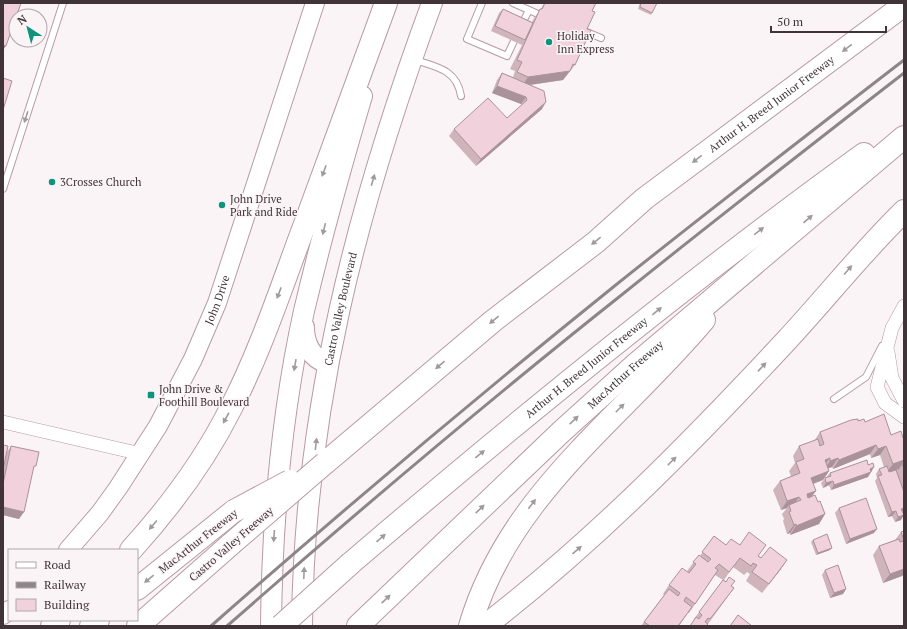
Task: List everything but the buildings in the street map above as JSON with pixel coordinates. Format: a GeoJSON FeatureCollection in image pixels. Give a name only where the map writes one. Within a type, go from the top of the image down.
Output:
{"type":"FeatureCollection","features":[{"type":"Feature","properties":{"kind":"highway"},"geometry":{"type":"LineString","coordinates":[[132,549],[169,506],[188,480],[215,438],[243,384],[293,257],[387,3]]}},
{"type":"Feature","properties":{"kind":"highway","name":"Arthur H. Breed Junior Freeway"},"geometry":{"type":"LineString","coordinates":[[325,463],[493,321],[596,242],[644,199],[902,6]]}},
{"type":"Feature","properties":{"kind":"highway","name":"Arthur H. Breed Junior Freeway"},"geometry":{"type":"LineString","coordinates":[[281,626],[351,564],[510,429],[726,256],[904,125]]}},
{"type":"Feature","properties":{"kind":"highway","name":"MacArthur Freeway"},"geometry":{"type":"LineString","coordinates":[[358,626],[586,409],[645,356],[738,279],[904,137]]}},
{"type":"Feature","properties":{"kind":"highway"},"geometry":{"type":"LineString","coordinates":[[485,626],[548,575],[618,514],[706,427],[797,330],[862,254],[904,211]]}},
{"type":"Feature","properties":{"kind":"highway"},"geometry":{"type":"LineString","coordinates":[[470,626],[483,588],[495,563],[515,528],[536,500],[590,438],[684,344],[738,279]]}},
{"type":"Feature","properties":{"kind":"highway","name":"MacArthur Freeway"},"geometry":{"type":"LineString","coordinates":[[138,588],[234,511],[325,463]]}},
{"type":"Feature","properties":{"kind":"highway","name":"Castro Valley Freeway"},"geometry":{"type":"LineString","coordinates":[[138,626],[325,463]]}},
{"type":"Feature","properties":{"kind":"main road","name":"John Drive"},"geometry":{"type":"LineString","coordinates":[[69,549],[100,513],[141,454],[181,383],[217,303],[315,3]]}},
{"type":"Feature","properties":{"kind":"main road"},"geometry":{"type":"LineString","coordinates":[[271,626],[273,549],[279,480],[292,383],[304,313],[331,204],[387,3]]}},
{"type":"Feature","properties":{"kind":"main road","name":"Castro Valley Boulevard"},"geometry":{"type":"LineString","coordinates":[[302,626],[308,511],[328,363],[341,299],[360,223],[412,59],[432,3]]}},
{"type":"Feature","properties":{"kind":"main road"},"geometry":{"type":"LineString","coordinates":[[304,313],[304,337],[309,351],[318,359],[328,363]]}},
{"type":"Feature","properties":{"kind":"street"},"geometry":{"type":"LineString","coordinates":[[904,306],[892,328],[877,387],[885,403],[904,417]]}},
{"type":"Feature","properties":{"kind":"street"},"geometry":{"type":"LineString","coordinates":[[887,347],[892,378],[904,401]]}},
{"type":"Feature","properties":{"kind":"street"},"geometry":{"type":"LineString","coordinates":[[3,422],[141,454]]}},
{"type":"Feature","properties":{"kind":"lane"},"geometry":{"type":"LineString","coordinates":[[3,189],[63,3]]}},
{"type":"Feature","properties":{"kind":"lane"},"geometry":{"type":"LineString","coordinates":[[482,3],[467,39],[507,56],[514,41]]}},
{"type":"Feature","properties":{"kind":"lane"},"geometry":{"type":"LineString","coordinates":[[513,3],[538,14]]}},
{"type":"Feature","properties":{"kind":"lane"},"geometry":{"type":"LineString","coordinates":[[522,24],[529,10]]}},
{"type":"Feature","properties":{"kind":"lane"},"geometry":{"type":"LineString","coordinates":[[584,31],[601,38]]}},
{"type":"Feature","properties":{"kind":"lane"},"geometry":{"type":"LineString","coordinates":[[412,59],[445,70],[454,77],[460,86],[461,96]]}},
{"type":"Feature","properties":{"kind":"lane"},"geometry":{"type":"LineString","coordinates":[[834,399],[866,378],[892,328]]}},
{"type":"Feature","properties":{"kind":"railway"},"geometry":{"type":"LineString","coordinates":[[211,626],[412,453],[565,326],[688,227],[904,60]]}},
{"type":"Feature","properties":{"kind":"railway"},"geometry":{"type":"LineString","coordinates":[[227,626],[374,499],[523,374],[798,155],[904,73]]}},
{"type":"Feature","properties":{"kind":"place","name":"Holiday Inn Express"},"geometry":{"type":"Point","coordinates":[549,42]}},
{"type":"Feature","properties":{"kind":"place","name":"3Crosses Church"},"geometry":{"type":"Point","coordinates":[52,182]}},
{"type":"Feature","properties":{"kind":"place","name":"John Drive Park and Ride"},"geometry":{"type":"Point","coordinates":[222,205]}},
{"type":"Feature","properties":{"kind":"place","name":"John Drive & Foothill Boulevard"},"geometry":{"type":"Point","coordinates":[151,395]}}]}
